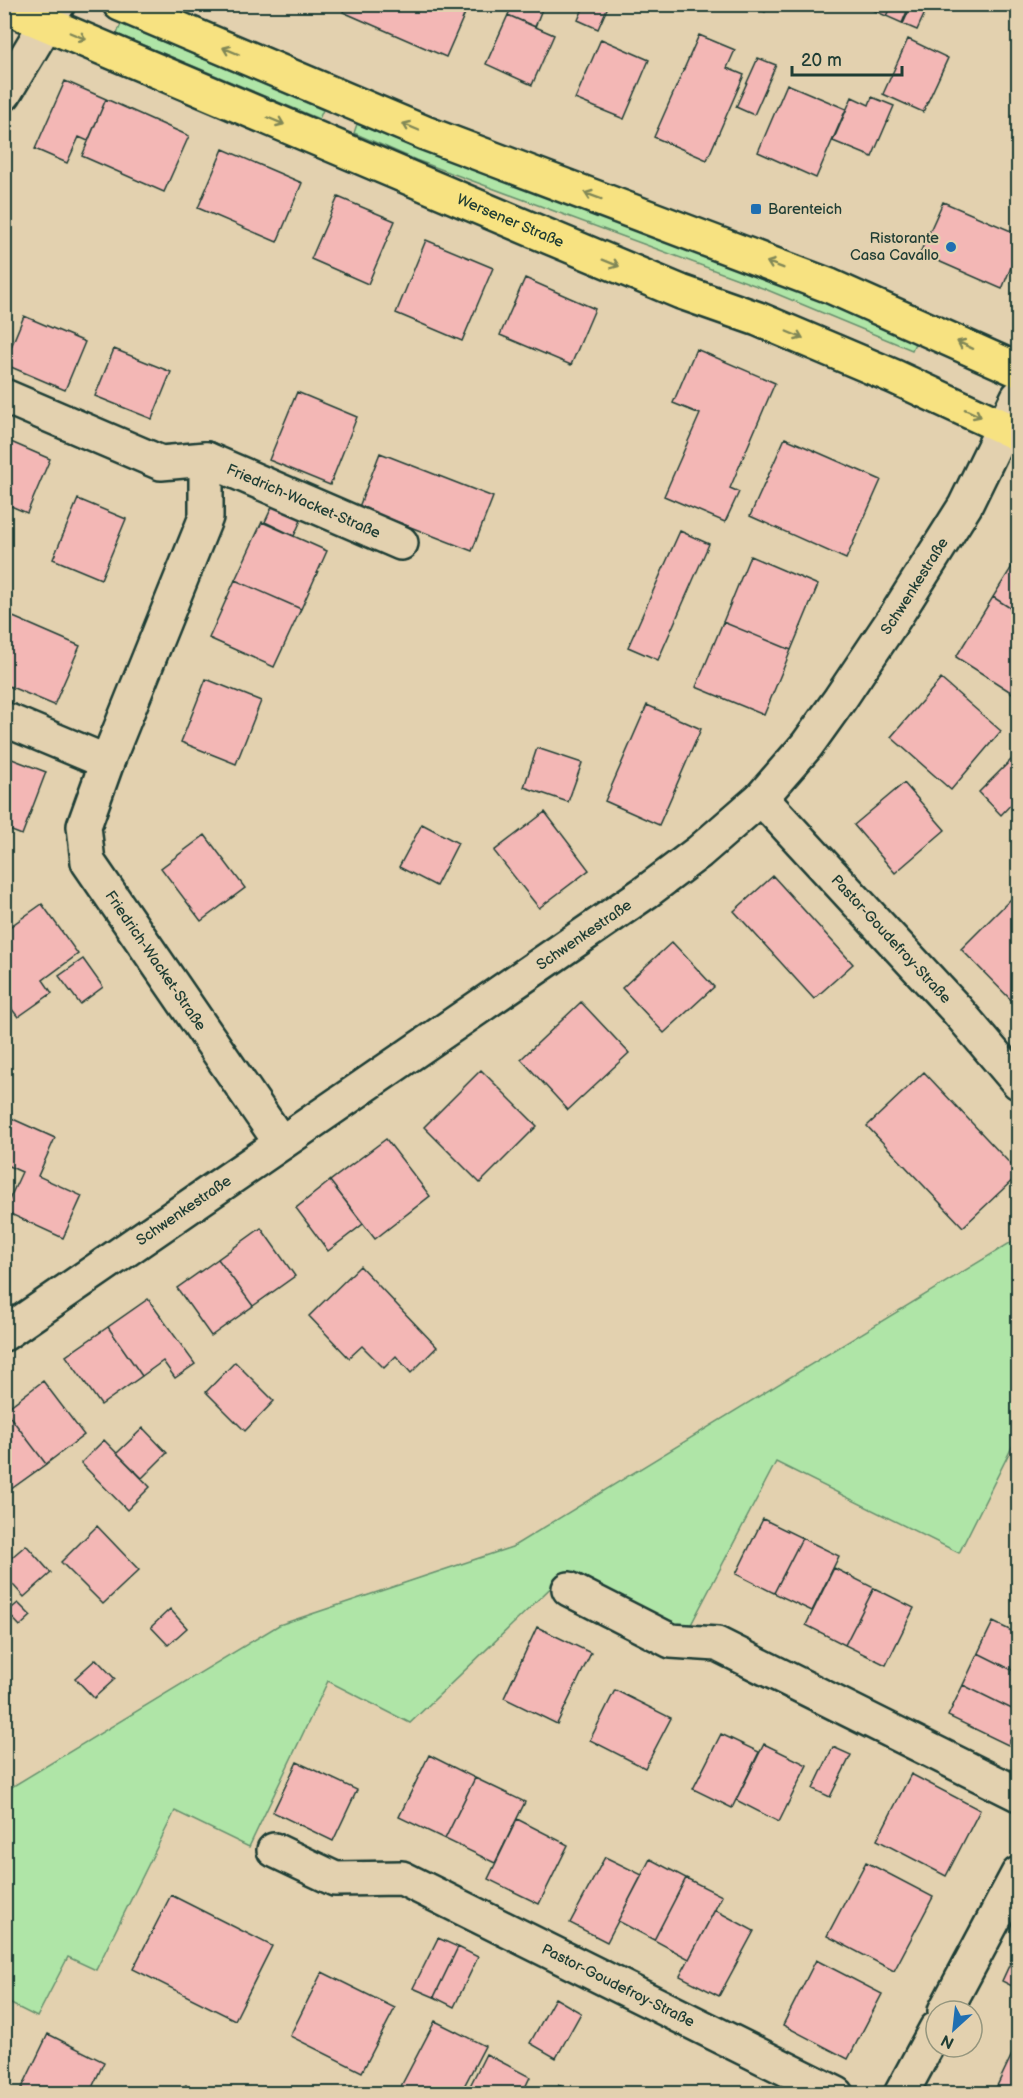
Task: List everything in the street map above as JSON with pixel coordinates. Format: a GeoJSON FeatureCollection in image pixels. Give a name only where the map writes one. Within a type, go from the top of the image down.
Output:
{"type":"FeatureCollection","features":[{"type":"Feature","properties":{"kind":"main road"},"geometry":{"type":"LineString","coordinates":[[120,4],[425,133],[830,286],[1018,370]]}},
{"type":"Feature","properties":{"kind":"main road","name":"Wersener Straße"},"geometry":{"type":"LineString","coordinates":[[4,6],[53,14],[535,231],[681,292],[758,319],[1011,430]]}},
{"type":"Feature","properties":{"kind":"street"},"geometry":{"type":"LineString","coordinates":[[4,94],[53,14]]}},
{"type":"Feature","properties":{"kind":"street","name":"Friedrich-Wacket-Straße"},"geometry":{"type":"LineString","coordinates":[[4,396],[161,464],[206,459],[400,543]]}},
{"type":"Feature","properties":{"kind":"street","name":"Schwenkestraße"},"geometry":{"type":"LineString","coordinates":[[4,1334],[646,892],[699,852],[761,798],[813,736],[897,614],[1011,430],[1018,397]]}},
{"type":"Feature","properties":{"kind":"street","name":"Friedrich-Wacket-Straße"},"geometry":{"type":"LineString","coordinates":[[206,459],[206,517],[106,762],[84,826],[88,862],[281,1143]]}},
{"type":"Feature","properties":{"kind":"street"},"geometry":{"type":"LineString","coordinates":[[4,719],[106,762]]}},
{"type":"Feature","properties":{"kind":"street","name":"Pastor-Goudefroy-Straße"},"geometry":{"type":"LineString","coordinates":[[761,798],[956,1009],[1018,1082]]}},
{"type":"Feature","properties":{"kind":"street"},"geometry":{"type":"LineString","coordinates":[[569,1589],[671,1641],[717,1644],[1018,1794]]}},
{"type":"Feature","properties":{"kind":"street","name":"Pastor-Goudefroy-Straße"},"geometry":{"type":"LineString","coordinates":[[274,1850],[335,1879],[402,1878],[837,2094]]}},
{"type":"Feature","properties":{"kind":"street"},"geometry":{"type":"LineString","coordinates":[[951,1999],[1018,1874]]}},
{"type":"Feature","properties":{"kind":"street"},"geometry":{"type":"LineString","coordinates":[[901,2094],[924,2051]]}},
{"type":"Feature","properties":{"kind":"green space"},"geometry":{"type":"Polygon","coordinates":[[[121,24],[323,110],[319,119],[117,34],[121,24]]]}},
{"type":"Feature","properties":{"kind":"green space"},"geometry":{"type":"Polygon","coordinates":[[[357,124],[418,149],[768,279],[916,341],[912,350],[765,289],[416,160],[354,133],[357,124]]]}},
{"type":"Feature","properties":{"kind":"green space"},"geometry":{"type":"Polygon","coordinates":[[[1018,1238],[1018,1435],[959,1553],[776,1462],[686,1634],[565,1574],[410,1723],[328,1681],[249,1847],[175,1811],[96,1970],[68,1957],[37,2017],[5,2001],[5,1791],[279,1625],[512,1547],[1018,1238]]]}},
{"type":"Feature","properties":{"kind":"building"},"geometry":{"type":"Polygon","coordinates":[[[346,4],[469,4],[446,57],[343,12],[346,4]]]}},
{"type":"Feature","properties":{"kind":"building"},"geometry":{"type":"Polygon","coordinates":[[[513,4],[544,4],[535,27],[508,15],[513,4]]]}},
{"type":"Feature","properties":{"kind":"building"},"geometry":{"type":"Polygon","coordinates":[[[585,4],[609,4],[598,29],[578,20],[585,4]]]}},
{"type":"Feature","properties":{"kind":"building"},"geometry":{"type":"Polygon","coordinates":[[[748,4],[769,4],[765,12],[748,4]]]}},
{"type":"Feature","properties":{"kind":"building"},"geometry":{"type":"Polygon","coordinates":[[[873,4],[892,4],[886,16],[871,9],[873,4]]]}},
{"type":"Feature","properties":{"kind":"building"},"geometry":{"type":"Polygon","coordinates":[[[892,4],[910,4],[902,23],[886,16],[892,4]]]}},
{"type":"Feature","properties":{"kind":"building"},"geometry":{"type":"Polygon","coordinates":[[[912,4],[929,4],[917,30],[903,24],[912,4]]]}},
{"type":"Feature","properties":{"kind":"building"},"geometry":{"type":"Polygon","coordinates":[[[508,15],[554,35],[532,85],[486,64],[508,15]]]}},
{"type":"Feature","properties":{"kind":"building"},"geometry":{"type":"Polygon","coordinates":[[[699,35],[735,50],[727,68],[744,75],[707,160],[654,137],[699,35]]]}},
{"type":"Feature","properties":{"kind":"building"},"geometry":{"type":"Polygon","coordinates":[[[601,39],[649,60],[624,119],[575,99],[601,39]]]}},
{"type":"Feature","properties":{"kind":"building"},"geometry":{"type":"Polygon","coordinates":[[[908,39],[948,58],[923,112],[883,94],[908,39]]]}},
{"type":"Feature","properties":{"kind":"building"},"geometry":{"type":"Polygon","coordinates":[[[758,58],[776,65],[754,115],[736,107],[758,58]]]}},
{"type":"Feature","properties":{"kind":"building"},"geometry":{"type":"Polygon","coordinates":[[[65,81],[106,99],[88,141],[79,137],[67,163],[35,149],[65,81]]]}},
{"type":"Feature","properties":{"kind":"building"},"geometry":{"type":"Polygon","coordinates":[[[787,84],[846,109],[816,178],[758,152],[787,84]]]}},
{"type":"Feature","properties":{"kind":"building"},"geometry":{"type":"Polygon","coordinates":[[[852,97],[869,105],[872,97],[894,106],[872,157],[833,141],[852,97]]]}},
{"type":"Feature","properties":{"kind":"building"},"geometry":{"type":"Polygon","coordinates":[[[106,99],[189,136],[164,192],[82,156],[106,99]]]}},
{"type":"Feature","properties":{"kind":"building"},"geometry":{"type":"Polygon","coordinates":[[[223,149],[302,183],[277,242],[198,208],[223,149]]]}},
{"type":"Feature","properties":{"kind":"building"},"geometry":{"type":"Polygon","coordinates":[[[338,197],[395,221],[368,284],[311,259],[338,197]]]}},
{"type":"Feature","properties":{"kind":"building"},"geometry":{"type":"Polygon","coordinates":[[[943,202],[1018,234],[1018,250],[1002,289],[920,253],[943,202]]]}},
{"type":"Feature","properties":{"kind":"building"},"geometry":{"type":"Polygon","coordinates":[[[426,240],[493,268],[462,341],[396,313],[426,240]]]}},
{"type":"Feature","properties":{"kind":"building"},"geometry":{"type":"Polygon","coordinates":[[[525,278],[595,309],[571,365],[500,335],[525,278]]]}},
{"type":"Feature","properties":{"kind":"building"},"geometry":{"type":"Polygon","coordinates":[[[24,316],[85,342],[65,390],[4,364],[24,316]]]}},
{"type":"Feature","properties":{"kind":"building"},"geometry":{"type":"Polygon","coordinates":[[[114,349],[171,372],[152,419],[95,396],[114,349]]]}},
{"type":"Feature","properties":{"kind":"building"},"geometry":{"type":"Polygon","coordinates":[[[696,349],[775,383],[730,488],[739,492],[725,522],[664,496],[700,414],[673,403],[696,349]]]}},
{"type":"Feature","properties":{"kind":"building"},"geometry":{"type":"Polygon","coordinates":[[[297,392],[357,417],[330,485],[269,460],[297,392]]]}},
{"type":"Feature","properties":{"kind":"building"},"geometry":{"type":"Polygon","coordinates":[[[785,438],[881,480],[846,559],[750,516],[785,438]]]}},
{"type":"Feature","properties":{"kind":"building"},"geometry":{"type":"Polygon","coordinates":[[[4,439],[50,459],[27,513],[4,503],[4,439]]]}},
{"type":"Feature","properties":{"kind":"building"},"geometry":{"type":"Polygon","coordinates":[[[380,453],[493,497],[472,551],[359,507],[380,453]]]}},
{"type":"Feature","properties":{"kind":"building"},"geometry":{"type":"Polygon","coordinates":[[[78,499],[126,519],[101,579],[53,559],[78,499]]]}},
{"type":"Feature","properties":{"kind":"building"},"geometry":{"type":"Polygon","coordinates":[[[273,505],[302,518],[294,536],[265,522],[273,505]]]}},
{"type":"Feature","properties":{"kind":"building"},"geometry":{"type":"Polygon","coordinates":[[[262,522],[327,551],[301,609],[235,580],[262,522]]]}},
{"type":"Feature","properties":{"kind":"building"},"geometry":{"type":"Polygon","coordinates":[[[680,531],[709,544],[658,660],[628,647],[680,531]]]}},
{"type":"Feature","properties":{"kind":"building"},"geometry":{"type":"Polygon","coordinates":[[[750,556],[818,585],[791,650],[723,622],[750,556]]]}},
{"type":"Feature","properties":{"kind":"building"},"geometry":{"type":"Polygon","coordinates":[[[1018,557],[1018,613],[993,597],[1018,557]]]}},
{"type":"Feature","properties":{"kind":"building"},"geometry":{"type":"Polygon","coordinates":[[[235,580],[301,609],[274,667],[209,638],[235,580]]]}},
{"type":"Feature","properties":{"kind":"building"},"geometry":{"type":"Polygon","coordinates":[[[993,597],[1018,613],[1017,696],[956,657],[993,597]]]}},
{"type":"Feature","properties":{"kind":"building"},"geometry":{"type":"Polygon","coordinates":[[[4,613],[80,646],[54,705],[4,684],[4,613]]]}},
{"type":"Feature","properties":{"kind":"building"},"geometry":{"type":"Polygon","coordinates":[[[723,622],[791,650],[764,715],[696,687],[723,622]]]}},
{"type":"Feature","properties":{"kind":"building"},"geometry":{"type":"Polygon","coordinates":[[[206,679],[261,701],[236,764],[181,742],[206,679]]]}},
{"type":"Feature","properties":{"kind":"building"},"geometry":{"type":"Polygon","coordinates":[[[941,679],[1001,731],[951,790],[891,737],[941,679]]]}},
{"type":"Feature","properties":{"kind":"building"},"geometry":{"type":"Polygon","coordinates":[[[647,705],[701,729],[659,825],[605,801],[647,705]]]}},
{"type":"Feature","properties":{"kind":"building"},"geometry":{"type":"Polygon","coordinates":[[[537,748],[582,763],[568,802],[524,787],[537,748]]]}},
{"type":"Feature","properties":{"kind":"building"},"geometry":{"type":"Polygon","coordinates":[[[1018,753],[1018,797],[1001,815],[979,792],[1018,753]]]}},
{"type":"Feature","properties":{"kind":"building"},"geometry":{"type":"Polygon","coordinates":[[[4,756],[46,772],[22,835],[4,828],[4,756]]]}},
{"type":"Feature","properties":{"kind":"building"},"geometry":{"type":"Polygon","coordinates":[[[904,783],[945,830],[895,873],[854,825],[904,783]]]}},
{"type":"Feature","properties":{"kind":"building"},"geometry":{"type":"Polygon","coordinates":[[[545,812],[589,870],[539,908],[494,851],[545,812]]]}},
{"type":"Feature","properties":{"kind":"building"},"geometry":{"type":"Polygon","coordinates":[[[422,824],[458,843],[436,886],[399,867],[422,824]]]}},
{"type":"Feature","properties":{"kind":"building"},"geometry":{"type":"Polygon","coordinates":[[[205,835],[245,888],[201,921],[161,868],[205,835]]]}},
{"type":"Feature","properties":{"kind":"building"},"geometry":{"type":"Polygon","coordinates":[[[773,876],[853,964],[814,999],[734,911],[773,876]]]}},
{"type":"Feature","properties":{"kind":"building"},"geometry":{"type":"Polygon","coordinates":[[[1016,894],[1018,896],[1018,1007],[961,949],[1016,894]]]}},
{"type":"Feature","properties":{"kind":"building"},"geometry":{"type":"Polygon","coordinates":[[[42,904],[78,954],[43,980],[52,993],[18,1017],[4,999],[4,931],[42,904]]]}},
{"type":"Feature","properties":{"kind":"building"},"geometry":{"type":"Polygon","coordinates":[[[672,942],[714,987],[664,1033],[622,988],[672,942]]]}},
{"type":"Feature","properties":{"kind":"building"},"geometry":{"type":"Polygon","coordinates":[[[83,959],[103,987],[80,1004],[59,976],[83,959]]]}},
{"type":"Feature","properties":{"kind":"building"},"geometry":{"type":"Polygon","coordinates":[[[581,1002],[629,1053],[568,1110],[521,1059],[581,1002]]]}},
{"type":"Feature","properties":{"kind":"building"},"geometry":{"type":"Polygon","coordinates":[[[481,1070],[537,1126],[480,1183],[424,1127],[481,1070]]]}},
{"type":"Feature","properties":{"kind":"building"},"geometry":{"type":"Polygon","coordinates":[[[924,1072],[1018,1172],[1018,1175],[963,1227],[867,1126],[924,1072]]]}},
{"type":"Feature","properties":{"kind":"building"},"geometry":{"type":"Polygon","coordinates":[[[4,1115],[55,1138],[38,1176],[82,1196],[63,1238],[4,1211],[22,1172],[4,1164],[4,1115]]]}},
{"type":"Feature","properties":{"kind":"building"},"geometry":{"type":"Polygon","coordinates":[[[386,1139],[430,1196],[375,1239],[330,1181],[386,1139]]]}},
{"type":"Feature","properties":{"kind":"building"},"geometry":{"type":"Polygon","coordinates":[[[330,1181],[363,1224],[328,1251],[296,1208],[330,1181]]]}},
{"type":"Feature","properties":{"kind":"building"},"geometry":{"type":"Polygon","coordinates":[[[261,1228],[295,1276],[253,1306],[218,1259],[261,1228]]]}},
{"type":"Feature","properties":{"kind":"building"},"geometry":{"type":"Polygon","coordinates":[[[218,1259],[253,1306],[211,1336],[177,1288],[218,1259]]]}},
{"type":"Feature","properties":{"kind":"building"},"geometry":{"type":"Polygon","coordinates":[[[360,1266],[437,1347],[411,1373],[396,1356],[384,1368],[362,1346],[349,1358],[309,1316],[360,1266]]]}},
{"type":"Feature","properties":{"kind":"building"},"geometry":{"type":"Polygon","coordinates":[[[148,1299],[195,1364],[175,1378],[163,1361],[142,1376],[108,1327],[148,1299]]]}},
{"type":"Feature","properties":{"kind":"building"},"geometry":{"type":"Polygon","coordinates":[[[108,1327],[142,1376],[101,1405],[66,1356],[108,1327]]]}},
{"type":"Feature","properties":{"kind":"building"},"geometry":{"type":"Polygon","coordinates":[[[235,1362],[274,1401],[245,1431],[206,1392],[235,1362]]]}},
{"type":"Feature","properties":{"kind":"building"},"geometry":{"type":"Polygon","coordinates":[[[43,1381],[84,1435],[46,1464],[5,1410],[43,1381]]]}},
{"type":"Feature","properties":{"kind":"building"},"geometry":{"type":"Polygon","coordinates":[[[5,1410],[46,1464],[7,1492],[4,1489],[5,1410]]]}},
{"type":"Feature","properties":{"kind":"building"},"geometry":{"type":"Polygon","coordinates":[[[143,1428],[167,1453],[142,1478],[117,1453],[143,1428]]]}},
{"type":"Feature","properties":{"kind":"building"},"geometry":{"type":"Polygon","coordinates":[[[104,1440],[150,1487],[127,1510],[81,1463],[104,1440]]]}},
{"type":"Feature","properties":{"kind":"building"},"geometry":{"type":"Polygon","coordinates":[[[763,1519],[802,1538],[774,1593],[736,1574],[763,1519]]]}},
{"type":"Feature","properties":{"kind":"building"},"geometry":{"type":"Polygon","coordinates":[[[97,1526],[139,1570],[103,1604],[61,1562],[97,1526]]]}},
{"type":"Feature","properties":{"kind":"building"},"geometry":{"type":"Polygon","coordinates":[[[802,1538],[839,1556],[812,1611],[774,1593],[802,1538]]]}},
{"type":"Feature","properties":{"kind":"building"},"geometry":{"type":"Polygon","coordinates":[[[26,1545],[51,1573],[24,1597],[4,1575],[4,1564],[26,1545]]]}},
{"type":"Feature","properties":{"kind":"building"},"geometry":{"type":"Polygon","coordinates":[[[834,1568],[874,1588],[845,1645],[806,1625],[834,1568]]]}},
{"type":"Feature","properties":{"kind":"building"},"geometry":{"type":"Polygon","coordinates":[[[874,1588],[914,1608],[886,1665],[845,1645],[874,1588]]]}},
{"type":"Feature","properties":{"kind":"building"},"geometry":{"type":"Polygon","coordinates":[[[18,1603],[31,1616],[20,1626],[7,1612],[18,1603]]]}},
{"type":"Feature","properties":{"kind":"building"},"geometry":{"type":"Polygon","coordinates":[[[170,1609],[187,1628],[168,1645],[151,1627],[170,1609]]]}},
{"type":"Feature","properties":{"kind":"building"},"geometry":{"type":"Polygon","coordinates":[[[993,1622],[1018,1634],[1018,1673],[978,1653],[993,1622]]]}},
{"type":"Feature","properties":{"kind":"building"},"geometry":{"type":"Polygon","coordinates":[[[537,1627],[591,1653],[557,1724],[504,1698],[537,1627]]]}},
{"type":"Feature","properties":{"kind":"building"},"geometry":{"type":"Polygon","coordinates":[[[978,1653],[1018,1673],[1018,1712],[963,1685],[978,1653]]]}},
{"type":"Feature","properties":{"kind":"building"},"geometry":{"type":"Polygon","coordinates":[[[96,1659],[115,1679],[94,1698],[75,1678],[96,1659]]]}},
{"type":"Feature","properties":{"kind":"building"},"geometry":{"type":"Polygon","coordinates":[[[963,1685],[1018,1712],[1018,1722],[1008,1745],[948,1716],[963,1685]]]}},
{"type":"Feature","properties":{"kind":"building"},"geometry":{"type":"Polygon","coordinates":[[[615,1690],[671,1718],[645,1768],[590,1740],[615,1690]]]}},
{"type":"Feature","properties":{"kind":"building"},"geometry":{"type":"Polygon","coordinates":[[[721,1734],[759,1752],[732,1808],[693,1789],[721,1734]]]}},
{"type":"Feature","properties":{"kind":"building"},"geometry":{"type":"Polygon","coordinates":[[[764,1744],[807,1765],[779,1822],[736,1800],[764,1744]]]}},
{"type":"Feature","properties":{"kind":"building"},"geometry":{"type":"Polygon","coordinates":[[[833,1747],[851,1755],[830,1797],[813,1789],[833,1747]]]}},
{"type":"Feature","properties":{"kind":"building"},"geometry":{"type":"Polygon","coordinates":[[[429,1755],[475,1778],[445,1839],[399,1817],[429,1755]]]}},
{"type":"Feature","properties":{"kind":"building"},"geometry":{"type":"Polygon","coordinates":[[[297,1762],[357,1790],[333,1841],[273,1812],[297,1762]]]}},
{"type":"Feature","properties":{"kind":"building"},"geometry":{"type":"Polygon","coordinates":[[[911,1774],[980,1810],[946,1876],[877,1840],[911,1774]]]}},
{"type":"Feature","properties":{"kind":"building"},"geometry":{"type":"Polygon","coordinates":[[[475,1778],[525,1802],[495,1863],[445,1839],[475,1778]]]}},
{"type":"Feature","properties":{"kind":"building"},"geometry":{"type":"Polygon","coordinates":[[[517,1819],[568,1845],[539,1904],[488,1879],[517,1819]]]}},
{"type":"Feature","properties":{"kind":"building"},"geometry":{"type":"Polygon","coordinates":[[[605,1857],[642,1875],[607,1942],[570,1923],[605,1857]]]}},
{"type":"Feature","properties":{"kind":"building"},"geometry":{"type":"Polygon","coordinates":[[[650,1859],[686,1878],[654,1940],[618,1921],[650,1859]]]}},
{"type":"Feature","properties":{"kind":"building"},"geometry":{"type":"Polygon","coordinates":[[[866,1862],[933,1897],[894,1971],[827,1936],[866,1862]]]}},
{"type":"Feature","properties":{"kind":"building"},"geometry":{"type":"Polygon","coordinates":[[[686,1878],[722,1896],[689,1959],[654,1940],[686,1878]]]}},
{"type":"Feature","properties":{"kind":"building"},"geometry":{"type":"Polygon","coordinates":[[[171,1895],[272,1946],[235,2020],[133,1969],[171,1895]]]}},
{"type":"Feature","properties":{"kind":"building"},"geometry":{"type":"Polygon","coordinates":[[[715,1910],[754,1931],[719,1996],[680,1976],[715,1910]]]}},
{"type":"Feature","properties":{"kind":"building"},"geometry":{"type":"Polygon","coordinates":[[[438,1938],[458,1947],[434,1997],[413,1988],[438,1938]]]}},
{"type":"Feature","properties":{"kind":"building"},"geometry":{"type":"Polygon","coordinates":[[[1018,1946],[1018,1989],[1002,1981],[1018,1946]]]}},
{"type":"Feature","properties":{"kind":"building"},"geometry":{"type":"Polygon","coordinates":[[[458,1947],[478,1957],[454,2007],[434,1997],[458,1947]]]}},
{"type":"Feature","properties":{"kind":"building"},"geometry":{"type":"Polygon","coordinates":[[[816,1960],[882,1994],[848,2059],[783,2025],[816,1960]]]}},
{"type":"Feature","properties":{"kind":"building"},"geometry":{"type":"Polygon","coordinates":[[[322,1972],[395,2008],[362,2072],[290,2036],[322,1972]]]}},
{"type":"Feature","properties":{"kind":"building"},"geometry":{"type":"Polygon","coordinates":[[[555,1998],[581,2013],[556,2058],[530,2043],[555,1998]]]}},
{"type":"Feature","properties":{"kind":"building"},"geometry":{"type":"Polygon","coordinates":[[[435,2021],[485,2046],[460,2094],[405,2094],[399,2090],[435,2021]]]}},
{"type":"Feature","properties":{"kind":"building"},"geometry":{"type":"Polygon","coordinates":[[[48,2034],[104,2062],[89,2094],[19,2094],[48,2034]]]}},
{"type":"Feature","properties":{"kind":"building"},"geometry":{"type":"Polygon","coordinates":[[[1015,2048],[1018,2050],[1018,2094],[1012,2094],[997,2086],[1015,2048]]]}},
{"type":"Feature","properties":{"kind":"building"},"geometry":{"type":"Polygon","coordinates":[[[486,2054],[530,2077],[522,2094],[466,2094],[486,2054]]]}},
{"type":"Feature","properties":{"kind":"building"},"geometry":{"type":"Polygon","coordinates":[[[186,2085],[192,2094],[172,2094],[186,2085]]]}},
{"type":"Feature","properties":{"kind":"building"},"geometry":{"type":"Polygon","coordinates":[[[559,2085],[575,2094],[555,2094],[559,2085]]]}},
{"type":"Feature","properties":{"kind":"building"},"geometry":{"type":"Polygon","coordinates":[[[997,2086],[1012,2094],[993,2094],[997,2086]]]}},
{"type":"Feature","properties":{"kind":"place","name":"Barenteich"},"geometry":{"type":"Point","coordinates":[756,209]}},
{"type":"Feature","properties":{"kind":"place","name":"Ristorante Casa Cavallo"},"geometry":{"type":"Point","coordinates":[951,247]}}]}
